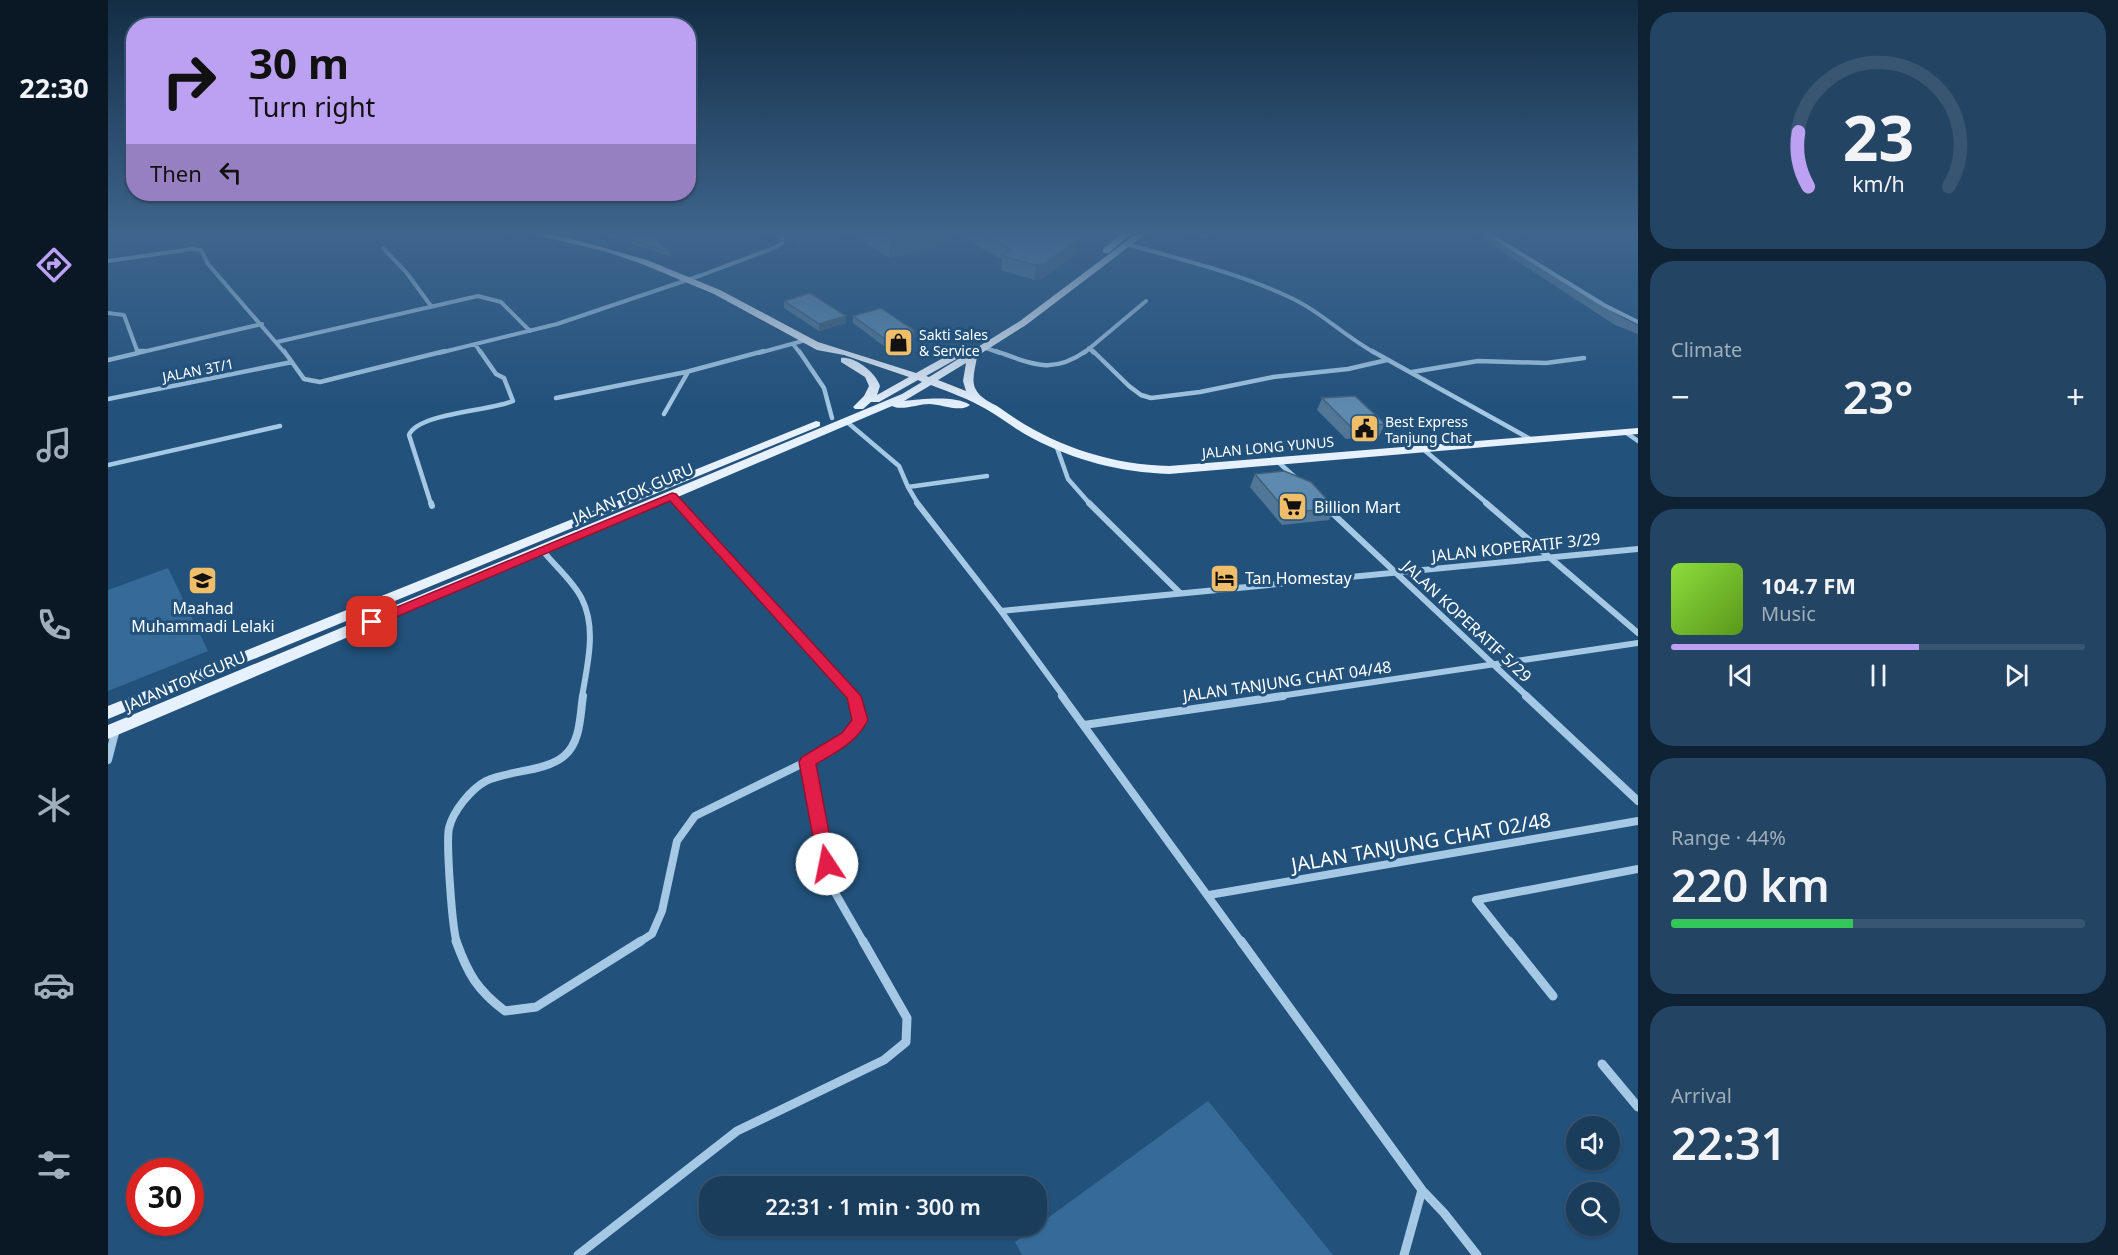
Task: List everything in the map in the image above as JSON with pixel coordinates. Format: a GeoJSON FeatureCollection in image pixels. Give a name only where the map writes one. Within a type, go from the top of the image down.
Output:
{"type":"FeatureCollection","features":[{"type":"Feature","properties":{"kind":"main road","name":"JALAN LONG YUNUS"},"geometry":{"type":"LineString","coordinates":[[714,292],[845,360],[983,404],[1016,425]]}},
{"type":"Feature","properties":{"kind":"main road","name":"JALAN TOK GURU"},"geometry":{"type":"LineString","coordinates":[[919,382],[1050,292]]}},
{"type":"Feature","properties":{"kind":"main road","name":"JALAN TOK GURU"},"geometry":{"type":"LineString","coordinates":[[112,730],[847,422],[865,409],[972,357],[1065,292]]}},
{"type":"Feature","properties":{"kind":"main road","name":"JALAN LONG YUNUS"},"geometry":{"type":"LineString","coordinates":[[810,342],[862,358],[1098,462],[1145,470],[1638,431]]}},
{"type":"Feature","properties":{"kind":"main road"},"geometry":{"type":"LineString","coordinates":[[862,358],[890,364],[915,365],[943,360],[959,353]]}},
{"type":"Feature","properties":{"kind":"main road"},"geometry":{"type":"LineString","coordinates":[[972,357],[966,375],[975,397],[983,404]]}},
{"type":"Feature","properties":{"kind":"main road"},"geometry":{"type":"LineString","coordinates":[[845,360],[864,371],[875,382],[876,389],[865,409]]}},
{"type":"Feature","properties":{"kind":"main road"},"geometry":{"type":"LineString","coordinates":[[865,409],[920,402],[966,405]]}},
{"type":"Feature","properties":{"kind":"main road","name":"JALAN TOK GURU"},"geometry":{"type":"LineString","coordinates":[[108,713],[832,418],[865,409]]}},
{"type":"Feature","properties":{"kind":"street"},"geometry":{"type":"LineString","coordinates":[[233,292],[277,342],[304,379],[320,382],[530,331],[653,292]]}},
{"type":"Feature","properties":{"kind":"street"},"geometry":{"type":"LineString","coordinates":[[420,292],[431,306]]}},
{"type":"Feature","properties":{"kind":"street"},"geometry":{"type":"LineString","coordinates":[[1276,292],[1323,316],[1355,342],[1532,440]]}},
{"type":"Feature","properties":{"kind":"street"},"geometry":{"type":"LineString","coordinates":[[1582,292],[1638,322]]}},
{"type":"Feature","properties":{"kind":"street"},"geometry":{"type":"LineString","coordinates":[[277,342],[478,296],[495,296],[530,331]]}},
{"type":"Feature","properties":{"kind":"street"},"geometry":{"type":"LineString","coordinates":[[986,348],[1042,365],[1059,366],[1069,363],[1146,301]]}},
{"type":"Feature","properties":{"kind":"street"},"geometry":{"type":"LineString","coordinates":[[108,313],[124,315],[138,353]]}},
{"type":"Feature","properties":{"kind":"street"},"geometry":{"type":"LineString","coordinates":[[108,360],[262,324]]}},
{"type":"Feature","properties":{"kind":"street"},"geometry":{"type":"LineString","coordinates":[[556,398],[597,387],[622,386],[688,372],[793,344],[810,342]]}},
{"type":"Feature","properties":{"kind":"street"},"geometry":{"type":"LineString","coordinates":[[432,506],[410,435],[411,430],[424,421],[513,401],[504,378],[496,375],[475,344]]}},
{"type":"Feature","properties":{"kind":"street"},"geometry":{"type":"LineString","coordinates":[[793,344],[807,360],[827,394],[832,418]]}},
{"type":"Feature","properties":{"kind":"street"},"geometry":{"type":"LineString","coordinates":[[1089,348],[1128,386],[1141,395],[1151,398],[1200,392],[1273,377],[1348,369],[1388,360]]}},
{"type":"Feature","properties":{"kind":"street"},"geometry":{"type":"LineString","coordinates":[[1411,372],[1479,362],[1546,363],[1584,358]]}},
{"type":"Feature","properties":{"kind":"street","name":"JALAN 3T/1"},"geometry":{"type":"LineString","coordinates":[[108,399],[292,362]]}},
{"type":"Feature","properties":{"kind":"street"},"geometry":{"type":"LineString","coordinates":[[664,414],[688,372]]}},
{"type":"Feature","properties":{"kind":"street"},"geometry":{"type":"LineString","coordinates":[[847,422],[899,466],[914,498],[1001,611],[1422,1190],[1478,1255]]}},
{"type":"Feature","properties":{"kind":"street"},"geometry":{"type":"LineString","coordinates":[[108,465],[280,426]]}},
{"type":"Feature","properties":{"kind":"street"},"geometry":{"type":"LineString","coordinates":[[1625,432],[1638,441]]}},
{"type":"Feature","properties":{"kind":"street"},"geometry":{"type":"LineString","coordinates":[[1056,445],[1068,479],[1081,495],[1180,593]]}},
{"type":"Feature","properties":{"kind":"street"},"geometry":{"type":"LineString","coordinates":[[1423,449],[1638,633]]}},
{"type":"Feature","properties":{"kind":"street"},"geometry":{"type":"LineString","coordinates":[[1277,461],[1299,481]]}},
{"type":"Feature","properties":{"kind":"street"},"geometry":{"type":"LineString","coordinates":[[908,487],[987,476]]}},
{"type":"Feature","properties":{"kind":"street"},"geometry":{"type":"LineString","coordinates":[[543,551],[582,598],[590,623],[589,653],[576,741],[564,756],[543,766],[519,770],[484,782],[461,804],[449,828],[449,862],[455,938],[464,964],[483,995],[505,1011],[536,1007],[652,934],[662,911],[677,841],[695,816],[807,762],[848,737],[860,720],[854,696],[672,496]]}},
{"type":"Feature","properties":{"kind":"street","name":"JALAN KOPERATIF 5/29"},"geometry":{"type":"LineString","coordinates":[[1321,502],[1638,801]]}},
{"type":"Feature","properties":{"kind":"street","name":"JALAN KOPERATIF 3/29"},"geometry":{"type":"LineString","coordinates":[[1001,611],[1638,549]]}},
{"type":"Feature","properties":{"kind":"street","name":"JALAN TANJUNG CHAT 04/48"},"geometry":{"type":"LineString","coordinates":[[1084,725],[1638,643]]}},
{"type":"Feature","properties":{"kind":"street"},"geometry":{"type":"LineString","coordinates":[[108,760],[112,730]]}},
{"type":"Feature","properties":{"kind":"street"},"geometry":{"type":"LineString","coordinates":[[583,1253],[736,1131],[884,1060],[906,1042],[907,1018],[831,884],[807,762]]}},
{"type":"Feature","properties":{"kind":"street","name":"JALAN TANJUNG CHAT 02/48"},"geometry":{"type":"LineString","coordinates":[[1209,896],[1638,821]]}},
{"type":"Feature","properties":{"kind":"street"},"geometry":{"type":"LineString","coordinates":[[1553,996],[1476,900],[1638,868]]}},
{"type":"Feature","properties":{"kind":"street"},"geometry":{"type":"LineString","coordinates":[[1602,1064],[1638,1107]]}},
{"type":"Feature","properties":{"kind":"street"},"geometry":{"type":"LineString","coordinates":[[1404,1255],[1422,1190]]}},
{"type":"Feature","properties":{"kind":"shaded area"},"geometry":{"type":"Polygon","coordinates":[[[168,568],[208,651],[108,691],[108,590],[168,568]]]}},
{"type":"Feature","properties":{"kind":"shaded area"},"geometry":{"type":"Polygon","coordinates":[[[1208,1101],[1333,1255],[1022,1255],[1015,1242],[1023,1236],[1047,1236],[1047,1219],[1208,1101]]]}},
{"type":"Feature","properties":{"kind":"building"},"geometry":{"type":"Polygon","coordinates":[[[810,293],[846,316],[819,324],[784,301],[810,293]]]}},
{"type":"Feature","properties":{"kind":"building"},"geometry":{"type":"Polygon","coordinates":[[[881,308],[915,331],[885,339],[853,316],[881,308]]]}},
{"type":"Feature","properties":{"kind":"building"},"geometry":{"type":"Polygon","coordinates":[[[1355,396],[1385,424],[1351,427],[1322,398],[1355,396]]]}},
{"type":"Feature","properties":{"kind":"building"},"geometry":{"type":"Polygon","coordinates":[[[1284,471],[1311,482],[1335,508],[1288,513],[1255,474],[1284,471]]]}},
{"type":"Feature","properties":{"kind":"waterway"},"geometry":{"type":"LineString","coordinates":[[1572,292],[1620,322],[1638,330]]}},
{"type":"Feature","properties":{"kind":"place","name":"Sakti Sales & Service"},"geometry":{"type":"Point","coordinates":[898,342]}},
{"type":"Feature","properties":{"kind":"place","name":"Best Express Tanjung Chat"},"geometry":{"type":"Point","coordinates":[1364,429]}},
{"type":"Feature","properties":{"kind":"place","name":"Billion Mart"},"geometry":{"type":"Point","coordinates":[1293,507]}},
{"type":"Feature","properties":{"kind":"place","name":"Tan Homestay"},"geometry":{"type":"Point","coordinates":[1224,578]}},
{"type":"Feature","properties":{"kind":"place","name":"Maahad Muhammadi Lelaki"},"geometry":{"type":"Point","coordinates":[203,580]}},
{"type":"Feature","properties":{"kind":"route"},"geometry":{"type":"LineString","coordinates":[[372,622],[672,496],[763,593],[854,696],[860,720],[848,737],[807,762],[827,864]]}}]}
